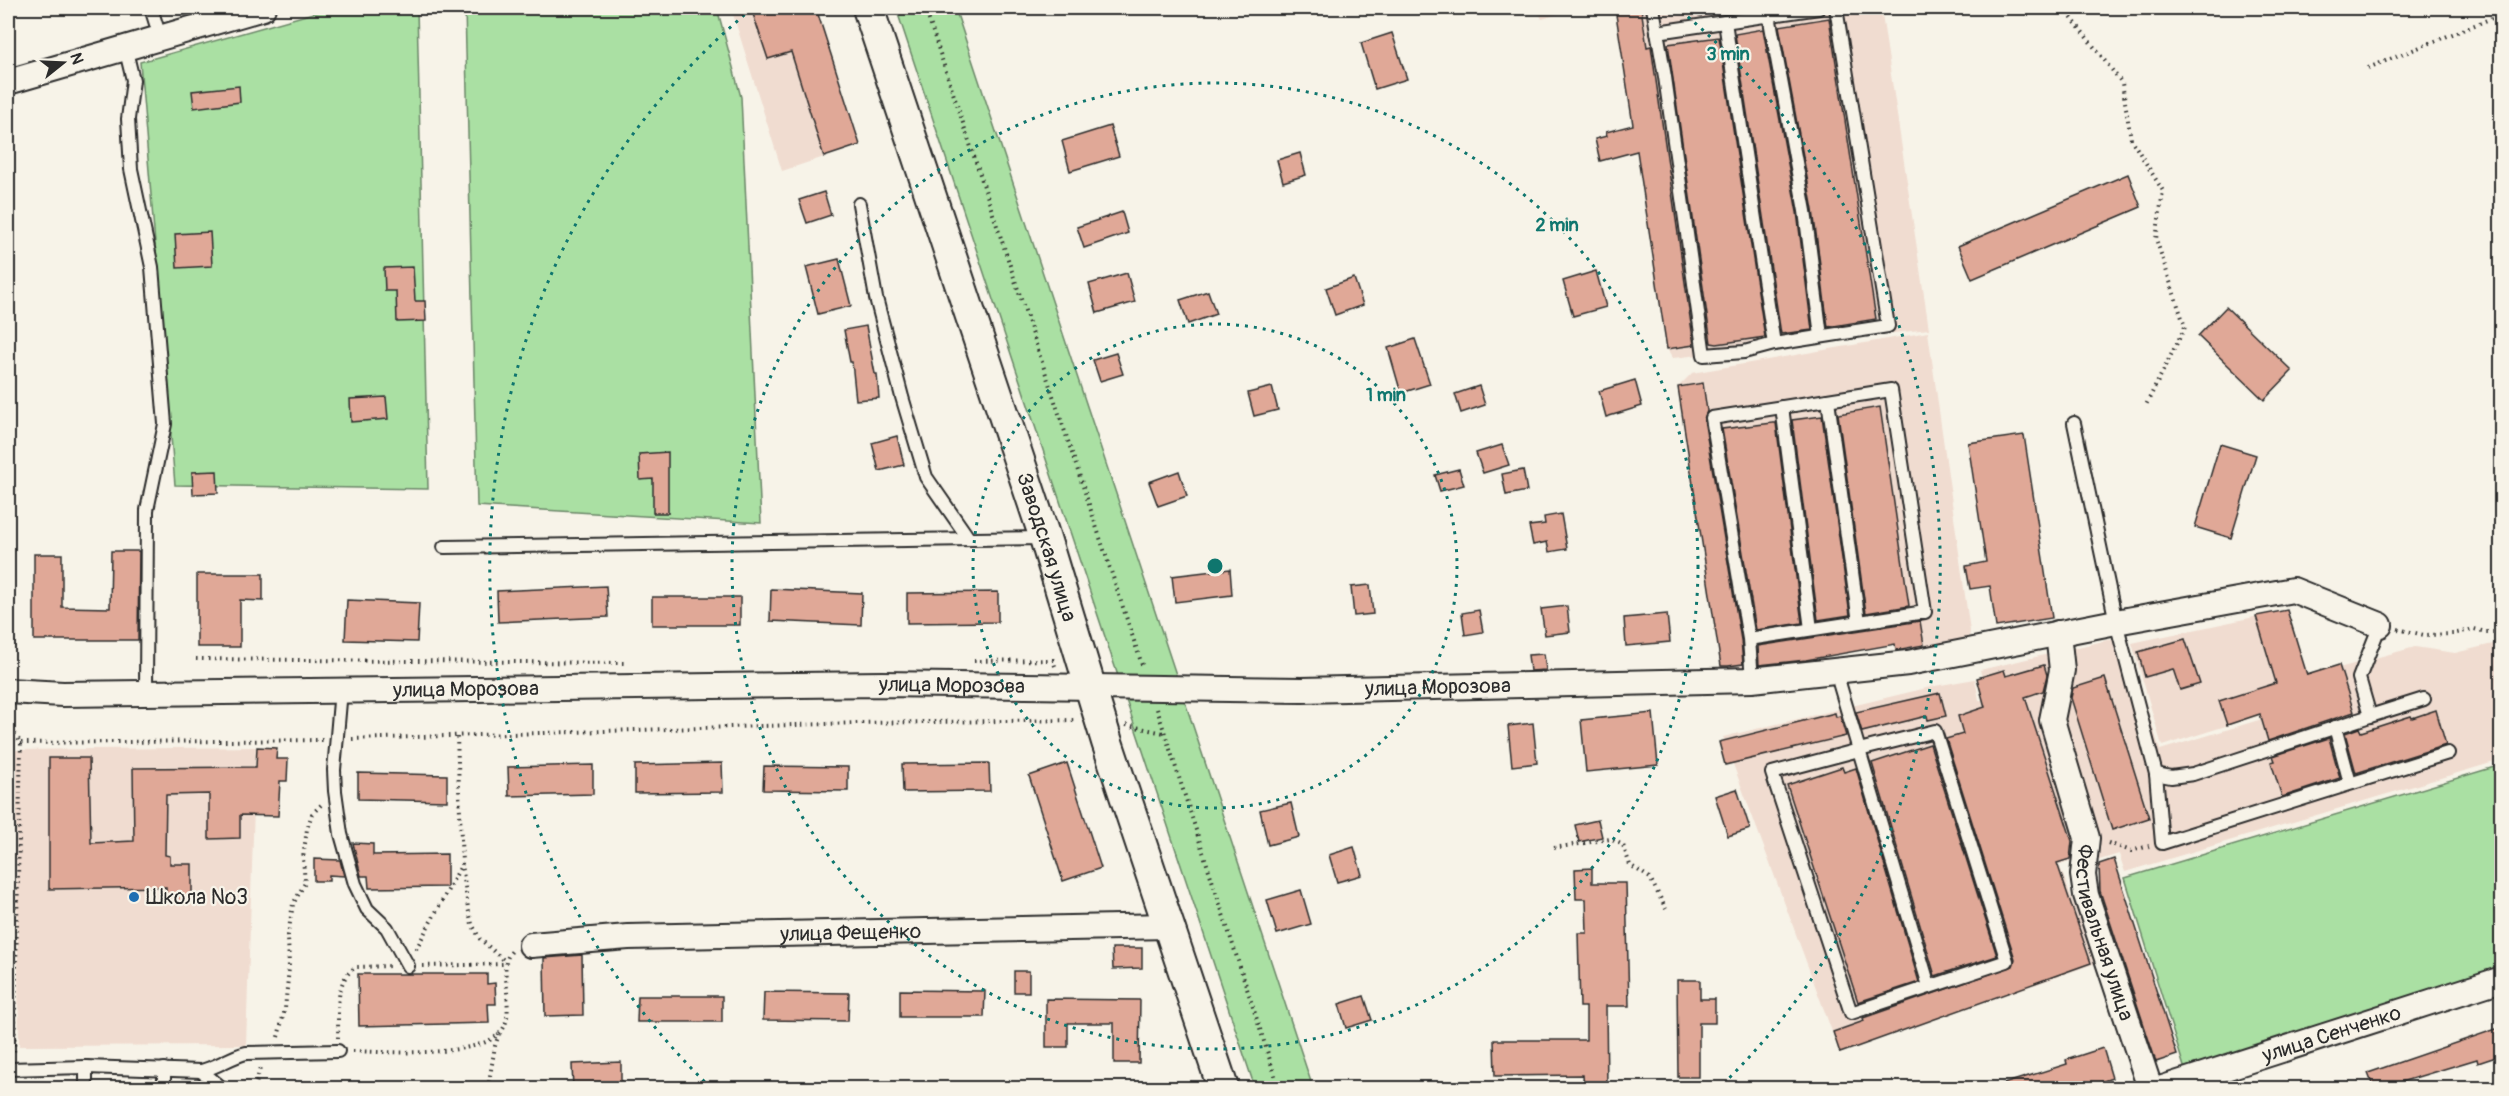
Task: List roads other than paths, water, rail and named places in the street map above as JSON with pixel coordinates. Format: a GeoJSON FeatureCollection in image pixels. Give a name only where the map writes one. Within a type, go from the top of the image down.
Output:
{"type":"FeatureCollection","features":[{"type":"Feature","properties":{"kind":"street"},"geometry":{"type":"LineString","coordinates":[[8,82],[263,8]]}},
{"type":"Feature","properties":{"kind":"street","name":"Заводская улица"},"geometry":{"type":"LineString","coordinates":[[868,8],[1045,538],[1092,686],[1107,742],[1223,1089]]}},
{"type":"Feature","properties":{"kind":"street","name":"улица Морозова"},"geometry":{"type":"LineString","coordinates":[[8,691],[63,694],[870,684],[1302,690],[1752,680],[1894,665],[2116,621],[2294,590],[2380,625]]}},
{"type":"Feature","properties":{"kind":"street","name":"Фестивальная улица"},"geometry":{"type":"LineString","coordinates":[[2058,633],[2062,670],[2052,720],[2086,838],[2083,875],[2086,894],[2150,1089]]}},
{"type":"Feature","properties":{"kind":"street","name":"улица Фещенко"},"geometry":{"type":"LineString","coordinates":[[531,945],[628,937],[1169,926]]}},
{"type":"Feature","properties":{"kind":"street","name":"улица Сенченко"},"geometry":{"type":"LineString","coordinates":[[2163,1089],[2502,979]]}},
{"type":"Feature","properties":{"kind":"lane"},"geometry":{"type":"LineString","coordinates":[[151,8],[160,37]]}},
{"type":"Feature","properties":{"kind":"lane"},"geometry":{"type":"LineString","coordinates":[[1653,8],[1704,355],[1744,352],[1774,344],[1888,326],[1836,8]]}},
{"type":"Feature","properties":{"kind":"lane"},"geometry":{"type":"LineString","coordinates":[[1657,33],[1819,8]]}},
{"type":"Feature","properties":{"kind":"lane"},"geometry":{"type":"LineString","coordinates":[[1769,15],[1805,211],[1821,336]]}},
{"type":"Feature","properties":{"kind":"lane"},"geometry":{"type":"LineString","coordinates":[[1725,22],[1774,344]]}},
{"type":"Feature","properties":{"kind":"lane"},"geometry":{"type":"LineString","coordinates":[[125,47],[133,80],[128,120],[131,169],[152,267],[165,424],[147,510],[146,693]]}},
{"type":"Feature","properties":{"kind":"lane"},"geometry":{"type":"LineString","coordinates":[[859,204],[876,298],[926,477],[969,539]]}},
{"type":"Feature","properties":{"kind":"lane"},"geometry":{"type":"LineString","coordinates":[[1749,639],[1925,612],[1891,390],[1712,418],[1749,639],[1752,680]]}},
{"type":"Feature","properties":{"kind":"lane"},"geometry":{"type":"LineString","coordinates":[[1828,400],[1859,622]]}},
{"type":"Feature","properties":{"kind":"lane"},"geometry":{"type":"LineString","coordinates":[[1782,407],[1811,629]]}},
{"type":"Feature","properties":{"kind":"lane"},"geometry":{"type":"LineString","coordinates":[[2074,423],[2116,621],[2156,774],[2162,843],[2448,753]]}},
{"type":"Feature","properties":{"kind":"lane"},"geometry":{"type":"LineString","coordinates":[[444,547],[1045,538]]}},
{"type":"Feature","properties":{"kind":"lane"},"geometry":{"type":"LineString","coordinates":[[2370,716],[2359,678],[2380,625]]}},
{"type":"Feature","properties":{"kind":"lane"},"geometry":{"type":"LineString","coordinates":[[1836,672],[1929,986]]}},
{"type":"Feature","properties":{"kind":"lane"},"geometry":{"type":"LineString","coordinates":[[341,690],[335,740],[334,791],[341,834],[355,884],[367,909],[387,928],[408,966]]}},
{"type":"Feature","properties":{"kind":"lane"},"geometry":{"type":"LineString","coordinates":[[2156,774],[2171,777],[2193,774],[2424,699]]}},
{"type":"Feature","properties":{"kind":"lane"},"geometry":{"type":"LineString","coordinates":[[2335,727],[2350,783]]}},
{"type":"Feature","properties":{"kind":"lane"},"geometry":{"type":"LineString","coordinates":[[1935,731],[2007,961],[1851,1014],[1772,773],[1859,750],[1935,731]]}},
{"type":"Feature","properties":{"kind":"lane"},"geometry":{"type":"LineString","coordinates":[[11,1068],[86,1067],[201,1071],[214,1068],[235,1056],[264,1052],[338,1051]]}},
{"type":"Feature","properties":{"kind":"lane"},"geometry":{"type":"LineString","coordinates":[[86,1067],[86,1089]]}},
{"type":"Feature","properties":{"kind":"lane"},"geometry":{"type":"LineString","coordinates":[[164,1069],[165,1089]]}},
{"type":"Feature","properties":{"kind":"lane"},"geometry":{"type":"LineString","coordinates":[[201,1071],[222,1089]]}},
{"type":"Feature","properties":{"kind":"place","name":"Школа №3"},"geometry":{"type":"Point","coordinates":[134,897]}}]}
